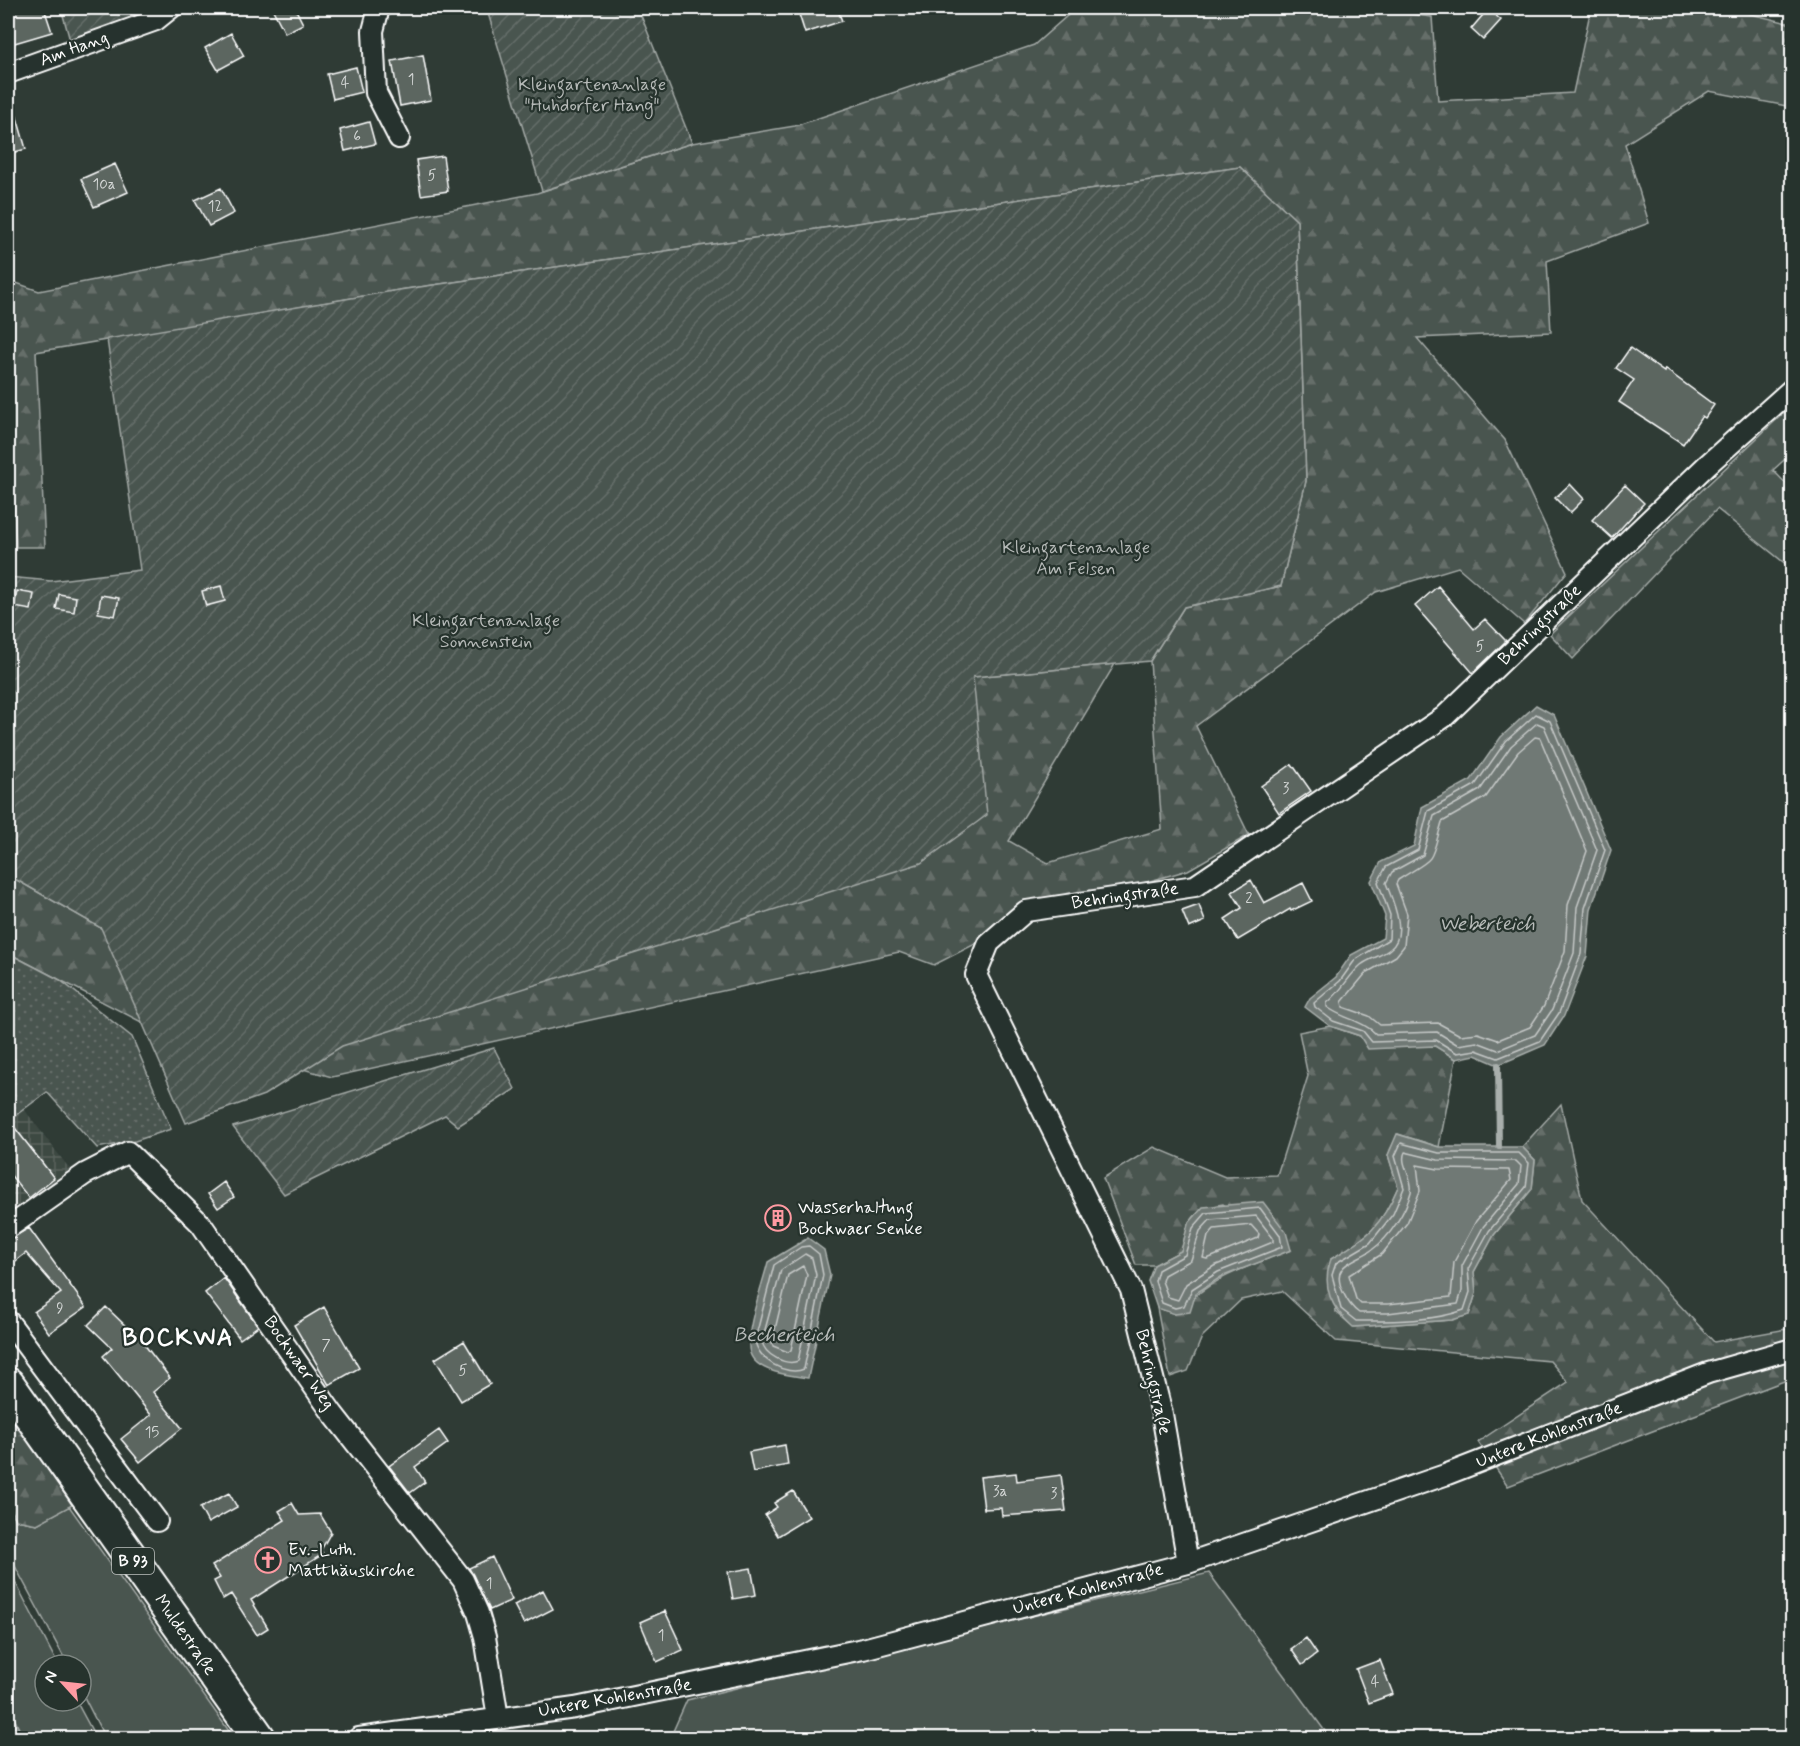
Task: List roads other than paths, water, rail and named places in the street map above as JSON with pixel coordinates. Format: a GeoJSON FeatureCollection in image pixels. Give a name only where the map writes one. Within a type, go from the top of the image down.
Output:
{"type":"FeatureCollection","features":[{"type":"Feature","properties":{"kind":"main road","name":"Muldestraße"},"geometry":{"type":"LineString","coordinates":[[8,1384],[259,1738]]}},
{"type":"Feature","properties":{"kind":"street","name":"Am Hang"},"geometry":{"type":"LineString","coordinates":[[8,73],[156,20],[171,8]]}},
{"type":"Feature","properties":{"kind":"street"},"geometry":{"type":"LineString","coordinates":[[379,8],[373,31],[376,93],[399,138]]}},
{"type":"Feature","properties":{"kind":"street","name":"Behringstraße"},"geometry":{"type":"LineString","coordinates":[[1188,1563],[1162,1414],[1131,1290],[976,975],[989,943],[1026,911],[1195,886],[1444,717],[1707,465],[1792,389]]}},
{"type":"Feature","properties":{"kind":"street","name":"Bockwaer Weg"},"geometry":{"type":"LineString","coordinates":[[8,1228],[85,1174],[128,1152],[201,1224],[333,1414],[464,1580],[480,1621],[498,1718]]}},
{"type":"Feature","properties":{"kind":"street"},"geometry":{"type":"LineString","coordinates":[[8,1321],[158,1521]]}},
{"type":"Feature","properties":{"kind":"street","name":"Untere Kohlenstraße"},"geometry":{"type":"LineString","coordinates":[[359,1738],[575,1708],[863,1649],[1188,1563],[1445,1475],[1708,1373],[1792,1348]]}},
{"type":"Feature","properties":{"kind":"water","name":"Weberteich"},"geometry":{"type":"Polygon","coordinates":[[[1536,705],[1554,715],[1611,850],[1591,909],[1587,956],[1564,1016],[1545,1045],[1498,1065],[1475,1055],[1456,1059],[1435,1046],[1368,1049],[1360,1036],[1330,1026],[1305,1007],[1310,998],[1336,977],[1351,955],[1383,938],[1385,916],[1371,881],[1381,862],[1414,846],[1422,807],[1471,780],[1501,737],[1536,705]]]}},
{"type":"Feature","properties":{"kind":"water"},"geometry":{"type":"Polygon","coordinates":[[[1397,1134],[1439,1147],[1522,1147],[1535,1160],[1532,1189],[1494,1235],[1474,1272],[1476,1293],[1469,1315],[1452,1320],[1353,1327],[1339,1312],[1330,1296],[1328,1269],[1331,1259],[1372,1230],[1392,1201],[1398,1187],[1388,1155],[1397,1134]]]}},
{"type":"Feature","properties":{"kind":"water"},"geometry":{"type":"Polygon","coordinates":[[[1263,1202],[1286,1232],[1291,1250],[1221,1277],[1196,1293],[1190,1312],[1175,1314],[1157,1308],[1148,1281],[1154,1265],[1181,1251],[1188,1224],[1203,1207],[1263,1202]]]}},
{"type":"Feature","properties":{"kind":"water","name":"Becherteich"},"geometry":{"type":"Polygon","coordinates":[[[808,1238],[824,1250],[830,1275],[808,1378],[775,1372],[759,1365],[750,1353],[749,1344],[752,1321],[768,1262],[808,1238]]]}},
{"type":"Feature","properties":{"kind":"water"},"geometry":{"type":"Polygon","coordinates":[[[8,1705],[23,1738],[8,1738],[8,1705]]]}},
{"type":"Feature","properties":{"kind":"waterway"},"geometry":{"type":"LineString","coordinates":[[1498,1065],[1499,1147]]}},
{"type":"Feature","properties":{"kind":"place","name":"Wasserhaltung Bockwaer Senke"},"geometry":{"type":"Point","coordinates":[778,1218]}},
{"type":"Feature","properties":{"kind":"place","name":"Ev.-Luth. Matthäuskirche"},"geometry":{"type":"Point","coordinates":[268,1560]}},
{"type":"Feature","properties":{"kind":"district","name":"BOCKWA"},"geometry":{"type":"Point","coordinates":[178,1338]}},
{"type":"Feature","properties":{"kind":"park label","name":"Kleingartenanlage \"Huhdorfer Hang\""},"geometry":{"type":"Point","coordinates":[592,95]}},
{"type":"Feature","properties":{"kind":"park label","name":"Kleingartenanlage Am Felsen"},"geometry":{"type":"Point","coordinates":[1076,558]}},
{"type":"Feature","properties":{"kind":"park label","name":"Kleingartenanlage Sonnenstein"},"geometry":{"type":"Point","coordinates":[486,631]}}]}
